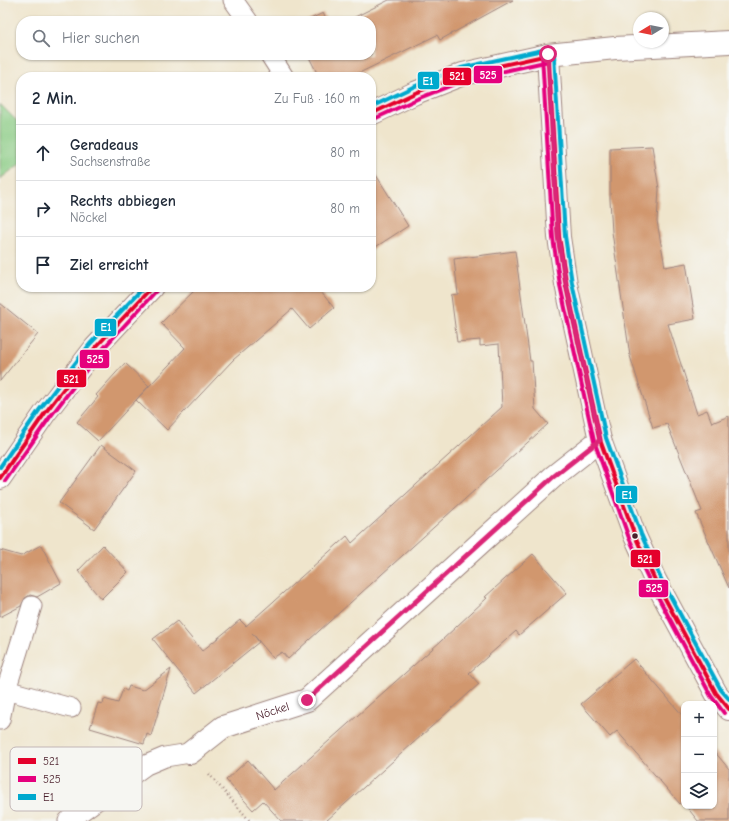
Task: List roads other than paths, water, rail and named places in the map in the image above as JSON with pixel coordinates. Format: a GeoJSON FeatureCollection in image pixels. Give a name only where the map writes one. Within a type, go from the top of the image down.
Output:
{"type":"FeatureCollection","features":[{"type":"Feature","properties":{"kind":"street"},"geometry":{"type":"LineString","coordinates":[[376,112],[415,93],[463,74],[548,54],[616,48],[729,42]]}},
{"type":"Feature","properties":{"kind":"street"},"geometry":{"type":"LineString","coordinates":[[548,54],[558,237],[566,284],[600,440],[635,536],[655,580],[716,693],[729,709]]}},
{"type":"Feature","properties":{"kind":"street"},"geometry":{"type":"LineString","coordinates":[[0,478],[45,413],[95,348],[147,292]]}},
{"type":"Feature","properties":{"kind":"street","name":"Nöckel"},"geometry":{"type":"LineString","coordinates":[[190,753],[223,727],[307,700],[553,477],[600,440]]}},
{"type":"Feature","properties":{"kind":"lane"},"geometry":{"type":"LineString","coordinates":[[233,0],[244,16]]}},
{"type":"Feature","properties":{"kind":"lane"},"geometry":{"type":"LineString","coordinates":[[273,60],[281,72]]}},
{"type":"Feature","properties":{"kind":"lane"},"geometry":{"type":"LineString","coordinates":[[0,720],[3,689],[32,606]]}},
{"type":"Feature","properties":{"kind":"lane"},"geometry":{"type":"LineString","coordinates":[[3,689],[71,708]]}},
{"type":"Feature","properties":{"kind":"lane","name":"Nöckel"},"geometry":{"type":"LineString","coordinates":[[142,768],[165,757],[190,753]]}},
{"type":"Feature","properties":{"kind":"lane","name":"Nöckel"},"geometry":{"type":"LineString","coordinates":[[68,821],[82,811]]}}]}
